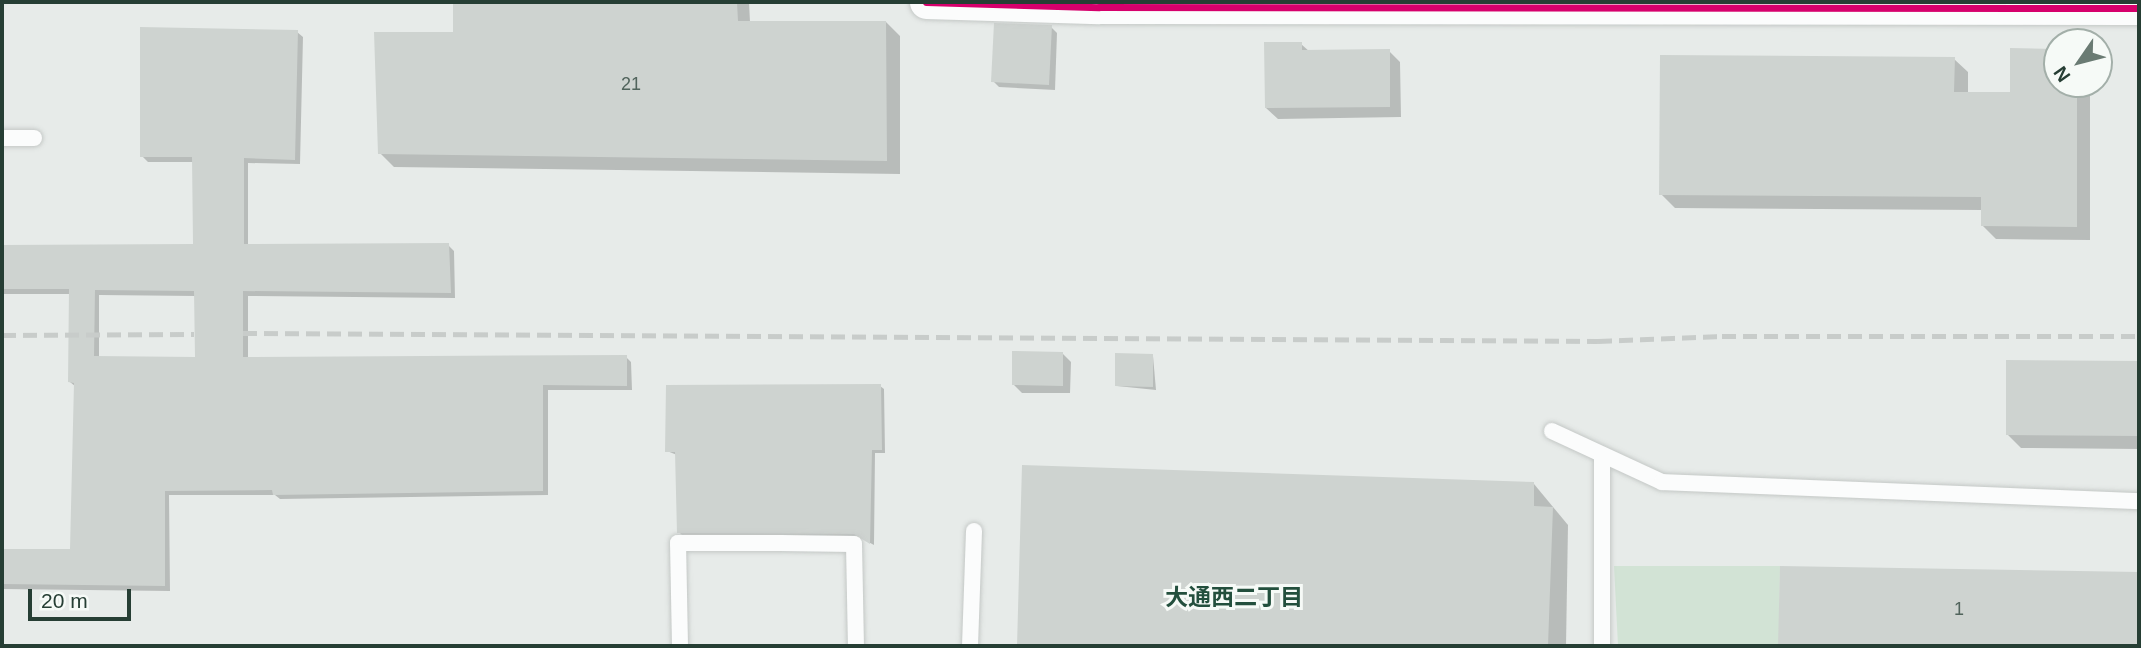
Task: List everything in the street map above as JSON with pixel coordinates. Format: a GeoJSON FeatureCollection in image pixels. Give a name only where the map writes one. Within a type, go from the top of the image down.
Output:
{"type":"FeatureCollection","features":[{"type":"Feature","properties":{"kind":"street"},"geometry":{"type":"LineString","coordinates":[[926,2],[1099,5],[1964,5],[2139,8]]}},
{"type":"Feature","properties":{"kind":"lane"},"geometry":{"type":"LineString","coordinates":[[2,138],[34,138]]}},
{"type":"Feature","properties":{"kind":"lane"},"geometry":{"type":"LineString","coordinates":[[1552,431],[1662,482],[2139,501]]}},
{"type":"Feature","properties":{"kind":"lane"},"geometry":{"type":"LineString","coordinates":[[1602,455],[1602,646]]}},
{"type":"Feature","properties":{"kind":"lane"},"geometry":{"type":"LineString","coordinates":[[970,646],[974,531]]}},
{"type":"Feature","properties":{"kind":"lane"},"geometry":{"type":"LineString","coordinates":[[680,646],[678,543],[853,544],[856,646]]}},
{"type":"Feature","properties":{"kind":"green space"},"geometry":{"type":"Polygon","coordinates":[[[1614,566],[1780,566],[1779,646],[1618,646],[1614,566]]]}},
{"type":"Feature","properties":{"kind":"building"},"geometry":{"type":"Polygon","coordinates":[[[453,2],[737,2],[738,21],[886,21],[887,161],[378,154],[374,32],[453,32],[453,2]]]}},
{"type":"Feature","properties":{"kind":"building"},"geometry":{"type":"Polygon","coordinates":[[[994,23],[1052,25],[1049,85],[991,82],[994,23]]]}},
{"type":"Feature","properties":{"kind":"building"},"geometry":{"type":"Polygon","coordinates":[[[140,27],[298,30],[295,160],[244,158],[244,244],[449,243],[451,293],[243,291],[243,357],[627,355],[627,386],[543,385],[543,491],[273,495],[272,490],[165,491],[165,586],[2,584],[2,549],[70,549],[74,383],[68,382],[69,289],[2,289],[2,245],[193,244],[192,157],[140,157],[140,27]],[[95,290],[94,356],[195,357],[194,291],[95,290]]]}},
{"type":"Feature","properties":{"kind":"building"},"geometry":{"type":"Polygon","coordinates":[[[1264,42],[1302,42],[1302,50],[1390,49],[1390,107],[1265,108],[1264,42]]]}},
{"type":"Feature","properties":{"kind":"building"},"geometry":{"type":"Polygon","coordinates":[[[2010,48],[2043,49],[2043,98],[2077,98],[2077,227],[1981,226],[1981,197],[1659,195],[1660,55],[1955,57],[1954,92],[2010,92],[2010,48]]]}},
{"type":"Feature","properties":{"kind":"building"},"geometry":{"type":"Polygon","coordinates":[[[1012,351],[1063,352],[1063,386],[1012,385],[1012,351]]]}},
{"type":"Feature","properties":{"kind":"building"},"geometry":{"type":"Polygon","coordinates":[[[1115,353],[1153,354],[1153,387],[1115,386],[1115,353]]]}},
{"type":"Feature","properties":{"kind":"building"},"geometry":{"type":"Polygon","coordinates":[[[2006,360],[2139,361],[2139,436],[2006,435],[2006,360]]]}},
{"type":"Feature","properties":{"kind":"building"},"geometry":{"type":"Polygon","coordinates":[[[881,384],[882,450],[872,450],[870,544],[854,534],[677,533],[675,452],[665,452],[666,385],[881,384]]]}},
{"type":"Feature","properties":{"kind":"building"},"geometry":{"type":"Polygon","coordinates":[[[1022,465],[1534,482],[1534,506],[1553,507],[1548,646],[1017,646],[1022,465]]]}},
{"type":"Feature","properties":{"kind":"building"},"geometry":{"type":"Polygon","coordinates":[[[1780,566],[2139,572],[2139,646],[1778,646],[1780,566]]]}},
{"type":"Feature","properties":{"kind":"railway"},"geometry":{"type":"LineString","coordinates":[[243,333],[1598,341],[1722,336],[2139,336]]}},
{"type":"Feature","properties":{"kind":"railway"},"geometry":{"type":"LineString","coordinates":[[2,335],[194,334]]}},
{"type":"Feature","properties":{"kind":"cycle path"},"geometry":{"type":"LineString","coordinates":[[926,2],[1099,7],[2139,8]]}},
{"type":"Feature","properties":{"kind":"district","name":"大通西二丁目"},"geometry":{"type":"Point","coordinates":[1234,597]}}]}
